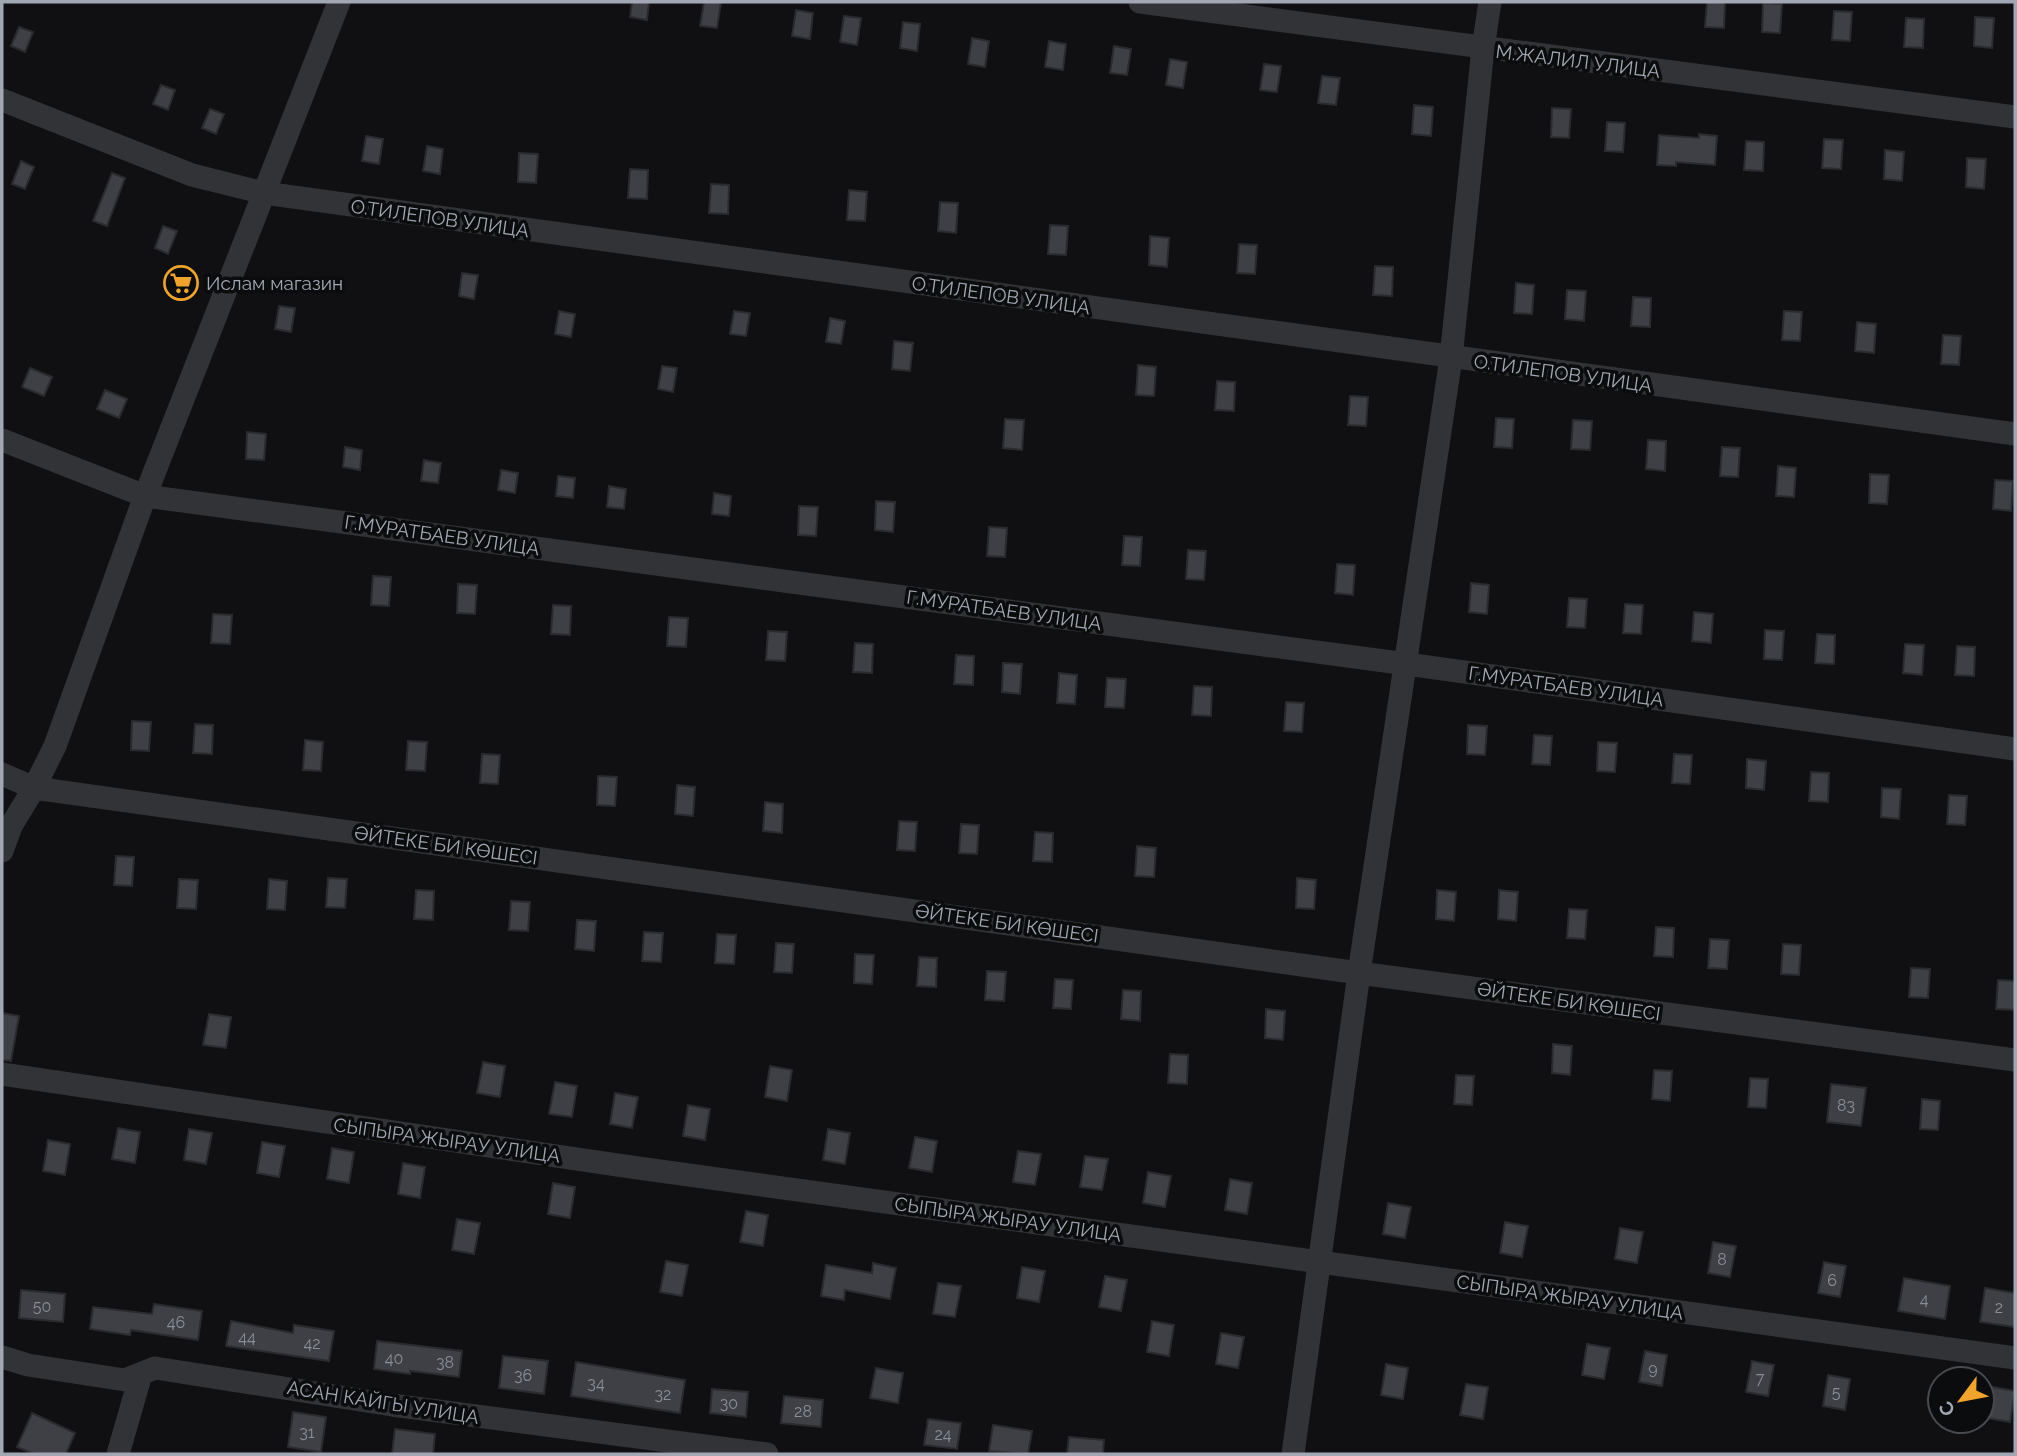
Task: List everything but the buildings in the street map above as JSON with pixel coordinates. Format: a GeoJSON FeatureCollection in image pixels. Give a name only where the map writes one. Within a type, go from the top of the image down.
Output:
{"type":"FeatureCollection","features":[{"type":"Feature","properties":{"kind":"street"},"geometry":{"type":"LineString","coordinates":[[2,851],[11,827],[55,746],[145,496],[339,2]]}},
{"type":"Feature","properties":{"kind":"street","name":"М.ЖАЛИЛ УЛИЦА"},"geometry":{"type":"LineString","coordinates":[[1140,2],[2015,117]]}},
{"type":"Feature","properties":{"kind":"street"},"geometry":{"type":"LineString","coordinates":[[1293,1454],[1359,972],[1451,358],[1490,2]]}},
{"type":"Feature","properties":{"kind":"street","name":"О.ТИЛЕПОВ УЛИЦА"},"geometry":{"type":"LineString","coordinates":[[2,100],[192,175],[264,194],[2015,434]]}},
{"type":"Feature","properties":{"kind":"street","name":"Г.МУРАТБАЕВ УЛИЦА"},"geometry":{"type":"LineString","coordinates":[[2,440],[145,496],[1407,664],[2015,749]]}},
{"type":"Feature","properties":{"kind":"street","name":"ӘЙТЕКЕ БИ КӨШЕСІ"},"geometry":{"type":"LineString","coordinates":[[2,774],[34,788],[2015,1060]]}},
{"type":"Feature","properties":{"kind":"street","name":"СЫПЫРА ЖЫРАУ УЛИЦА"},"geometry":{"type":"LineString","coordinates":[[2,1074],[617,1165],[2015,1358]]}},
{"type":"Feature","properties":{"kind":"street","name":"АСАН КАЙГЫ УЛИЦА"},"geometry":{"type":"LineString","coordinates":[[2,1357],[28,1366],[125,1380],[155,1368],[471,1416],[767,1454]]}},
{"type":"Feature","properties":{"kind":"street"},"geometry":{"type":"LineString","coordinates":[[118,1454],[141,1374]]}},
{"type":"Feature","properties":{"kind":"place","name":"Ислам магазин"},"geometry":{"type":"Point","coordinates":[181,283]}}]}
